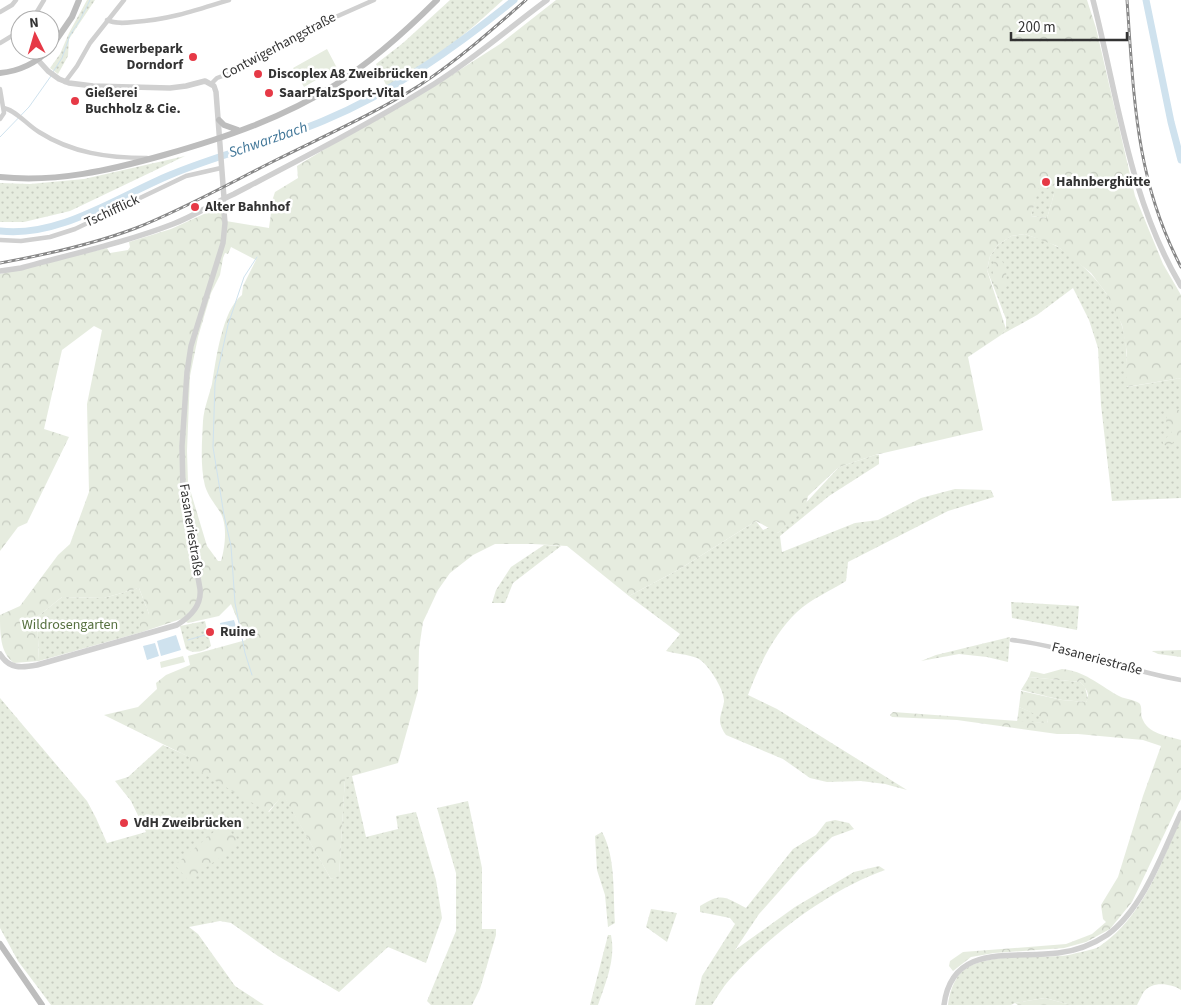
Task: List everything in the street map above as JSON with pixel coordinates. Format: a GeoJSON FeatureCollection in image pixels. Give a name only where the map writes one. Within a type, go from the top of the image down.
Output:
{"type":"FeatureCollection","features":[{"type":"Feature","properties":{"kind":"main road"},"geometry":{"type":"LineString","coordinates":[[60,35],[72,17],[79,0]]}},
{"type":"Feature","properties":{"kind":"main road"},"geometry":{"type":"LineString","coordinates":[[0,177],[32,178],[63,176],[104,170],[154,158],[220,138],[292,109],[336,84],[362,66],[394,40],[437,0]]}},
{"type":"Feature","properties":{"kind":"main road"},"geometry":{"type":"LineString","coordinates":[[0,72],[18,70],[38,60]]}},
{"type":"Feature","properties":{"kind":"main road"},"geometry":{"type":"LineString","coordinates":[[219,120],[224,125],[239,130]]}},
{"type":"Feature","properties":{"kind":"main road"},"geometry":{"type":"LineString","coordinates":[[0,944],[42,1005]]}},
{"type":"Feature","properties":{"kind":"street"},"geometry":{"type":"LineString","coordinates":[[0,12],[12,5],[16,0]]}},
{"type":"Feature","properties":{"kind":"street"},"geometry":{"type":"LineString","coordinates":[[65,82],[90,43],[124,0]]}},
{"type":"Feature","properties":{"kind":"street"},"geometry":{"type":"LineString","coordinates":[[107,20],[124,23],[169,18],[229,0]]}},
{"type":"Feature","properties":{"kind":"street","name":"Contwigerhangstraße"},"geometry":{"type":"LineString","coordinates":[[212,83],[217,78],[268,53],[313,26],[374,0]]}},
{"type":"Feature","properties":{"kind":"street"},"geometry":{"type":"LineString","coordinates":[[0,271],[21,268],[116,242],[182,221],[301,160],[435,84],[546,0]]}},
{"type":"Feature","properties":{"kind":"street"},"geometry":{"type":"LineString","coordinates":[[1093,0],[1139,193],[1157,241],[1181,286]]}},
{"type":"Feature","properties":{"kind":"street"},"geometry":{"type":"LineString","coordinates":[[38,60],[55,77],[65,82],[93,86],[170,88],[205,81],[212,83],[216,88],[224,199]]}},
{"type":"Feature","properties":{"kind":"street"},"geometry":{"type":"LineString","coordinates":[[0,89],[4,108],[3,116],[0,119]]}},
{"type":"Feature","properties":{"kind":"street"},"geometry":{"type":"LineString","coordinates":[[4,108],[14,113],[46,137],[80,151],[106,157],[154,158]]}},
{"type":"Feature","properties":{"kind":"street","name":"Tschifflick"},"geometry":{"type":"LineString","coordinates":[[0,240],[21,241],[50,237],[75,229],[186,176],[221,166]]}},
{"type":"Feature","properties":{"kind":"street","name":"Fasaneriestraße"},"geometry":{"type":"LineString","coordinates":[[0,654],[6,662],[15,667],[37,665],[177,625],[189,616],[197,606],[200,598],[200,589],[182,476],[184,416],[191,346],[223,243],[225,223],[224,199]]}},
{"type":"Feature","properties":{"kind":"street","name":"Fasaneriestraße"},"geometry":{"type":"LineString","coordinates":[[1012,640],[1041,645],[1181,680]]}},
{"type":"Feature","properties":{"kind":"street"},"geometry":{"type":"LineString","coordinates":[[944,1005],[953,978],[962,968],[972,962],[992,956],[1065,952],[1092,944],[1115,929],[1138,901],[1181,812]]}},
{"type":"Feature","properties":{"kind":"green space"},"geometry":{"type":"Polygon","coordinates":[[[87,0],[95,0],[69,39],[68,56],[58,74],[50,68],[56,60],[60,60],[60,54],[87,0]]]}},
{"type":"Feature","properties":{"kind":"green space"},"geometry":{"type":"Polygon","coordinates":[[[450,0],[503,0],[448,48],[418,69],[387,87],[376,64],[403,43],[450,0]]]}},
{"type":"Feature","properties":{"kind":"green space"},"geometry":{"type":"Polygon","coordinates":[[[556,0],[1087,0],[1096,28],[1135,196],[1163,264],[1181,295],[1181,378],[1126,387],[1127,353],[1122,325],[1106,293],[1091,273],[1057,246],[1025,234],[1011,236],[998,245],[990,256],[987,270],[1006,329],[1001,335],[968,357],[983,430],[875,455],[839,467],[808,496],[806,505],[778,533],[756,521],[678,570],[629,596],[567,546],[495,544],[473,555],[450,573],[438,590],[423,622],[419,649],[418,691],[398,763],[345,778],[339,876],[331,879],[283,795],[268,812],[192,767],[189,757],[104,715],[138,707],[157,689],[156,683],[166,675],[190,665],[188,656],[246,640],[231,604],[219,616],[188,623],[181,619],[142,632],[138,618],[149,614],[139,588],[104,598],[62,597],[37,617],[39,661],[14,663],[6,654],[1,635],[0,615],[20,606],[58,555],[70,544],[89,492],[87,404],[102,330],[94,326],[62,350],[44,429],[69,437],[27,523],[18,527],[0,551],[0,274],[107,248],[110,253],[128,250],[130,247],[129,242],[171,229],[217,208],[220,208],[226,221],[269,228],[275,192],[298,178],[297,166],[447,78],[500,44],[556,0]],[[1040,184],[1031,216],[1047,218],[1054,194],[1054,186],[1040,184]],[[231,247],[228,254],[225,253],[220,275],[211,293],[198,337],[190,376],[187,451],[188,483],[207,546],[218,561],[221,561],[225,543],[225,529],[223,517],[208,493],[203,478],[202,454],[205,407],[225,323],[235,302],[242,295],[243,286],[256,260],[231,247]]]}},
{"type":"Feature","properties":{"kind":"green space"},"geometry":{"type":"Polygon","coordinates":[[[327,49],[337,68],[304,87],[293,68],[327,49]]]}},
{"type":"Feature","properties":{"kind":"green space"},"geometry":{"type":"Polygon","coordinates":[[[185,156],[70,211],[24,222],[0,222],[0,183],[30,184],[84,179],[185,156]]]}},
{"type":"Feature","properties":{"kind":"green space"},"geometry":{"type":"Polygon","coordinates":[[[1039,184],[1054,186],[1054,194],[1047,218],[1031,216],[1039,184]]]}},
{"type":"Feature","properties":{"kind":"green space"},"geometry":{"type":"Polygon","coordinates":[[[1025,234],[1050,243],[1068,254],[1088,271],[1105,291],[1118,314],[1124,334],[1127,356],[1127,387],[1181,378],[1181,498],[1112,501],[1101,405],[1098,348],[1089,320],[1073,288],[1037,315],[1001,335],[1006,329],[1006,319],[987,270],[990,256],[998,245],[1011,236],[1025,234]]]}},
{"type":"Feature","properties":{"kind":"green space"},"geometry":{"type":"Polygon","coordinates":[[[998,258],[1006,270],[1007,286],[1003,289],[995,288],[993,281],[994,262],[998,258]]]}},
{"type":"Feature","properties":{"kind":"green space"},"geometry":{"type":"Polygon","coordinates":[[[1174,408],[1181,411],[1181,439],[1174,441],[1170,446],[1164,445],[1161,438],[1166,438],[1172,432],[1166,422],[1167,413],[1174,408]]]}},
{"type":"Feature","properties":{"kind":"green space"},"geometry":{"type":"Polygon","coordinates":[[[879,455],[879,464],[829,496],[780,536],[782,552],[855,523],[878,520],[921,498],[955,489],[991,490],[994,497],[948,511],[848,562],[846,581],[802,607],[781,630],[762,661],[748,695],[777,709],[907,790],[885,784],[861,781],[827,782],[810,778],[783,759],[726,735],[720,722],[724,697],[719,684],[706,665],[697,658],[666,651],[680,634],[629,596],[678,570],[756,521],[763,530],[770,527],[778,533],[839,467],[879,455]]]}},
{"type":"Feature","properties":{"kind":"green space"},"geometry":{"type":"Polygon","coordinates":[[[544,545],[561,546],[513,583],[505,603],[492,603],[496,590],[511,567],[544,545]]]}},
{"type":"Feature","properties":{"kind":"green space","name":"Wildrosengarten"},"geometry":{"type":"Polygon","coordinates":[[[139,588],[149,614],[142,632],[39,661],[37,617],[62,597],[104,598],[139,588]]]}},
{"type":"Feature","properties":{"kind":"green space"},"geometry":{"type":"Polygon","coordinates":[[[1011,602],[1079,606],[1077,630],[1012,618],[1011,602]]]}},
{"type":"Feature","properties":{"kind":"green space"},"geometry":{"type":"Polygon","coordinates":[[[205,621],[211,646],[198,652],[186,649],[180,626],[205,621]]]}},
{"type":"Feature","properties":{"kind":"green space"},"geometry":{"type":"Polygon","coordinates":[[[1010,637],[1008,662],[987,657],[959,654],[921,661],[936,655],[1010,637]]]}},
{"type":"Feature","properties":{"kind":"green space"},"geometry":{"type":"Polygon","coordinates":[[[1181,650],[1181,657],[1158,654],[1152,651],[1181,650]]]}},
{"type":"Feature","properties":{"kind":"green space"},"geometry":{"type":"Polygon","coordinates":[[[183,656],[185,662],[161,668],[160,662],[183,656]]]}},
{"type":"Feature","properties":{"kind":"green space"},"geometry":{"type":"Polygon","coordinates":[[[1062,669],[1084,675],[1119,696],[1139,703],[1142,718],[1149,728],[1158,734],[1181,740],[1181,799],[1132,902],[1110,929],[1086,942],[1064,948],[994,953],[971,957],[953,971],[949,966],[950,961],[963,952],[1066,944],[1092,934],[1106,922],[1103,919],[1101,905],[1118,877],[1143,796],[1161,746],[1143,740],[1057,734],[957,720],[892,717],[890,715],[893,712],[1047,723],[1048,720],[1019,707],[1021,691],[1062,700],[1086,702],[1087,692],[1080,682],[1029,677],[1031,671],[1044,674],[1062,669]]]}},
{"type":"Feature","properties":{"kind":"green space"},"geometry":{"type":"Polygon","coordinates":[[[1029,677],[1080,682],[1085,687],[1088,699],[1086,702],[1062,700],[1021,690],[1029,677]]]}},
{"type":"Feature","properties":{"kind":"green space"},"geometry":{"type":"Polygon","coordinates":[[[0,698],[87,801],[107,843],[146,832],[131,801],[115,781],[128,777],[163,745],[190,757],[269,812],[283,794],[331,879],[339,875],[345,777],[352,776],[366,837],[398,829],[396,816],[416,812],[436,880],[442,918],[426,963],[388,947],[339,992],[278,956],[231,923],[220,921],[189,927],[198,934],[235,986],[264,1005],[51,1005],[18,961],[0,928],[0,698]]]}},
{"type":"Feature","properties":{"kind":"green space"},"geometry":{"type":"Polygon","coordinates":[[[1019,707],[1046,718],[1048,720],[1047,723],[1017,722],[1019,707]]]}},
{"type":"Feature","properties":{"kind":"green space"},"geometry":{"type":"Polygon","coordinates":[[[468,801],[482,868],[482,929],[496,929],[496,935],[480,989],[472,1005],[431,1005],[427,1001],[456,931],[456,873],[437,808],[468,801]]]}},
{"type":"Feature","properties":{"kind":"green space"},"geometry":{"type":"Polygon","coordinates":[[[1181,818],[1181,990],[1161,984],[1151,986],[1143,993],[1137,1005],[1071,1005],[1045,998],[1011,1005],[948,1005],[951,991],[957,978],[972,965],[996,959],[1063,956],[1082,952],[1098,947],[1115,934],[1128,920],[1149,888],[1181,818]]]}},
{"type":"Feature","properties":{"kind":"green space"},"geometry":{"type":"Polygon","coordinates":[[[835,820],[849,823],[854,829],[832,837],[799,869],[759,914],[735,950],[795,907],[854,872],[879,866],[885,870],[865,878],[823,901],[783,929],[726,983],[712,1005],[695,1005],[702,976],[735,924],[730,918],[700,912],[700,906],[714,899],[723,898],[746,908],[793,849],[816,835],[826,822],[835,820]]]}},
{"type":"Feature","properties":{"kind":"green space"},"geometry":{"type":"Polygon","coordinates":[[[223,824],[241,843],[188,880],[175,865],[223,824]]]}},
{"type":"Feature","properties":{"kind":"green space"},"geometry":{"type":"Polygon","coordinates":[[[602,832],[610,853],[613,876],[615,923],[608,927],[605,895],[597,870],[595,836],[602,832]]]}},
{"type":"Feature","properties":{"kind":"green space"},"geometry":{"type":"Polygon","coordinates":[[[651,909],[677,913],[667,942],[646,927],[651,909]]]}},
{"type":"Feature","properties":{"kind":"green space"},"geometry":{"type":"Polygon","coordinates":[[[608,935],[611,935],[612,944],[609,970],[598,1005],[590,1005],[608,935]]]}},
{"type":"Feature","properties":{"kind":"green space"},"geometry":{"type":"Polygon","coordinates":[[[1045,998],[1071,1005],[1018,1005],[1015,1003],[1045,998]]]}},
{"type":"Feature","properties":{"kind":"water"},"geometry":{"type":"Polygon","coordinates":[[[234,620],[238,633],[223,637],[220,623],[234,620]]]}},
{"type":"Feature","properties":{"kind":"water"},"geometry":{"type":"Polygon","coordinates":[[[176,635],[181,650],[161,656],[157,641],[176,635]]]}},
{"type":"Feature","properties":{"kind":"water"},"geometry":{"type":"Polygon","coordinates":[[[155,643],[159,656],[147,660],[143,646],[155,643]]]}},
{"type":"Feature","properties":{"kind":"waterway","name":"Schwarzbach"},"geometry":{"type":"LineString","coordinates":[[53,72],[62,58],[70,35],[90,0]]}},
{"type":"Feature","properties":{"kind":"waterway","name":"Schwarzbach"},"geometry":{"type":"LineString","coordinates":[[0,231],[22,232],[66,222],[170,175],[323,121],[374,96],[423,67],[470,35],[514,0]]}},
{"type":"Feature","properties":{"kind":"waterway","name":"Schwarzbach"},"geometry":{"type":"LineString","coordinates":[[1146,0],[1171,122],[1181,160]]}},
{"type":"Feature","properties":{"kind":"waterway","name":"Schwarzbach"},"geometry":{"type":"LineString","coordinates":[[0,137],[29,107],[51,76]]}},
{"type":"Feature","properties":{"kind":"waterway"},"geometry":{"type":"LineString","coordinates":[[252,675],[245,653],[235,603],[231,546],[213,447],[215,383],[228,325],[244,277],[257,257]]}},
{"type":"Feature","properties":{"kind":"waterway"},"geometry":{"type":"LineString","coordinates":[[188,640],[212,633]]}},
{"type":"Feature","properties":{"kind":"railway"},"geometry":{"type":"LineString","coordinates":[[0,263],[69,248],[120,234],[154,221],[207,196],[403,96],[461,55],[526,0]]}},
{"type":"Feature","properties":{"kind":"railway"},"geometry":{"type":"LineString","coordinates":[[1127,0],[1139,136],[1154,202],[1181,267]]}},
{"type":"Feature","properties":{"kind":"place","name":"Gewerbepark Dorndorf"},"geometry":{"type":"Point","coordinates":[193,57]}},
{"type":"Feature","properties":{"kind":"place","name":"Discoplex A8 Zweibrücken"},"geometry":{"type":"Point","coordinates":[258,74]}},
{"type":"Feature","properties":{"kind":"place","name":"SaarPfalzSport-Vital"},"geometry":{"type":"Point","coordinates":[269,93]}},
{"type":"Feature","properties":{"kind":"place","name":"Gießerei Buchholz & Cie."},"geometry":{"type":"Point","coordinates":[75,101]}},
{"type":"Feature","properties":{"kind":"place","name":"Hahnberghütte"},"geometry":{"type":"Point","coordinates":[1046,182]}},
{"type":"Feature","properties":{"kind":"place","name":"Alter Bahnhof"},"geometry":{"type":"Point","coordinates":[195,207]}},
{"type":"Feature","properties":{"kind":"place","name":"Ruine"},"geometry":{"type":"Point","coordinates":[210,632]}},
{"type":"Feature","properties":{"kind":"place","name":"VdH Zweibrücken"},"geometry":{"type":"Point","coordinates":[124,823]}}]}
